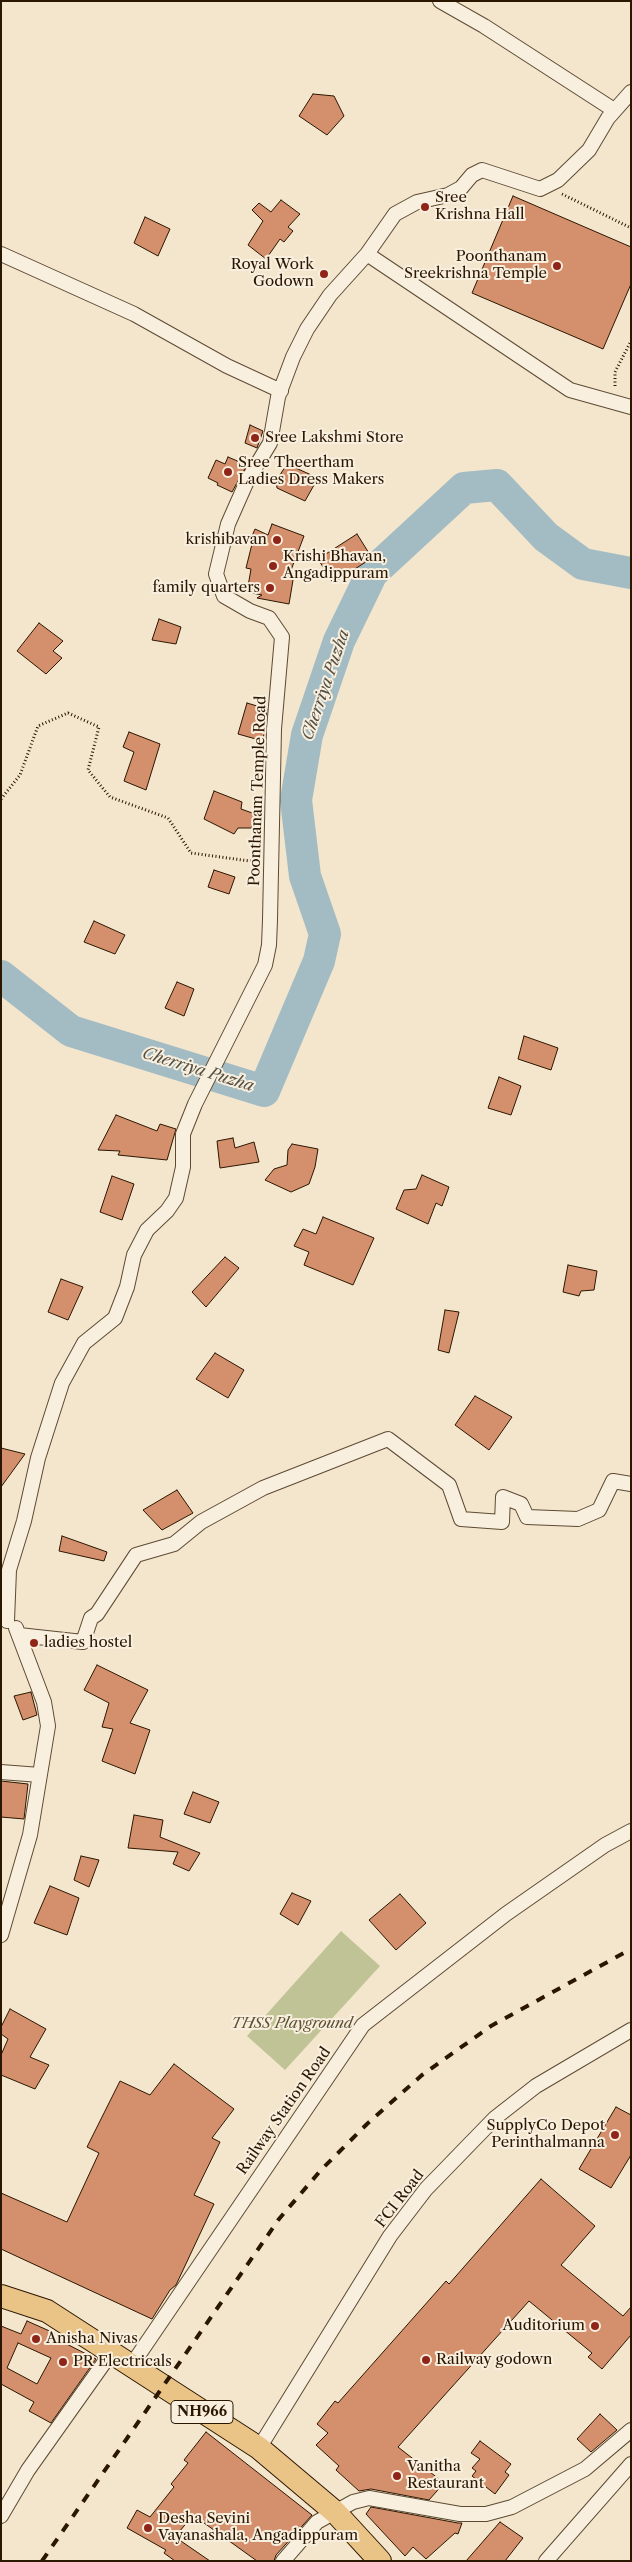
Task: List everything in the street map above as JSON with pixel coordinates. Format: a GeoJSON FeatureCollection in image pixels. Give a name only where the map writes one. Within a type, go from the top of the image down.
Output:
{"type":"FeatureCollection","features":[{"type":"Feature","properties":{"kind":"highway","name":"NH966"},"geometry":{"type":"LineString","coordinates":[[1,2296],[47,2312],[259,2448],[335,2512],[380,2561]]}},
{"type":"Feature","properties":{"kind":"street"},"geometry":{"type":"LineString","coordinates":[[440,1],[484,26],[614,110]]}},
{"type":"Feature","properties":{"kind":"street"},"geometry":{"type":"LineString","coordinates":[[545,186],[558,180],[584,156],[614,110],[631,92]]}},
{"type":"Feature","properties":{"kind":"street","name":"Poonthanam Temple Road"},"geometry":{"type":"LineString","coordinates":[[4,1621],[9,1570],[24,1521],[38,1458],[62,1383],[84,1343],[114,1318],[127,1287],[134,1255],[147,1230],[167,1211],[176,1198],[183,1167],[184,1134],[195,1104],[265,965],[269,945],[274,729],[282,637],[268,618],[250,611],[224,596],[216,574],[228,524],[248,481],[270,443],[281,391],[293,356],[307,329],[330,295],[367,254],[395,214],[417,202],[448,195],[462,188],[472,175],[482,170],[521,184],[540,188],[545,186]]}},
{"type":"Feature","properties":{"kind":"street"},"geometry":{"type":"LineString","coordinates":[[1,254],[134,314],[227,366],[281,391]]}},
{"type":"Feature","properties":{"kind":"street"},"geometry":{"type":"LineString","coordinates":[[367,254],[570,390],[631,407]]}},
{"type":"Feature","properties":{"kind":"street"},"geometry":{"type":"LineString","coordinates":[[19,1635],[83,1642],[91,1618],[97,1614],[136,1555],[174,1544],[201,1522],[263,1488],[388,1439],[449,1485],[462,1520],[502,1522],[502,1497],[521,1504],[527,1516],[578,1520],[600,1510],[613,1481],[631,1484]]}},
{"type":"Feature","properties":{"kind":"street"},"geometry":{"type":"LineString","coordinates":[[1,1935],[30,1835],[48,1726],[44,1702],[15,1624],[4,1621]]}},
{"type":"Feature","properties":{"kind":"street"},"geometry":{"type":"LineString","coordinates":[[1,1772],[40,1776]]}},
{"type":"Feature","properties":{"kind":"street","name":"Railway Station Road"},"geometry":{"type":"LineString","coordinates":[[131,2366],[363,2026],[506,1914],[605,1845],[631,1832]]}},
{"type":"Feature","properties":{"kind":"street","name":"FCI Road"},"geometry":{"type":"LineString","coordinates":[[259,2448],[390,2236],[426,2189],[495,2118],[536,2086],[631,2030]]}},
{"type":"Feature","properties":{"kind":"street"},"geometry":{"type":"LineString","coordinates":[[1,2516],[28,2470],[111,2353]]}},
{"type":"Feature","properties":{"kind":"street"},"geometry":{"type":"LineString","coordinates":[[283,2561],[317,2522],[353,2502],[369,2498],[460,2514],[486,2514],[512,2507],[585,2469],[631,2430]]}},
{"type":"Feature","properties":{"kind":"street"},"geometry":{"type":"LineString","coordinates":[[546,2561],[631,2464]]}},
{"type":"Feature","properties":{"kind":"path"},"geometry":{"type":"LineString","coordinates":[[545,186],[631,228]]}},
{"type":"Feature","properties":{"kind":"path"},"geometry":{"type":"LineString","coordinates":[[615,390],[615,372],[631,341]]}},
{"type":"Feature","properties":{"kind":"path"},"geometry":{"type":"LineString","coordinates":[[1,800],[20,776],[38,726],[68,713],[100,727],[88,770],[110,797],[168,818],[191,853],[272,863]]}},
{"type":"Feature","properties":{"kind":"green space","name":"THSS Playground"},"geometry":{"type":"Polygon","coordinates":[[[341,1931],[380,1966],[285,2070],[247,2036],[341,1931]]]}},
{"type":"Feature","properties":{"kind":"building"},"geometry":{"type":"Polygon","coordinates":[[[313,94],[334,96],[344,116],[327,135],[299,116],[313,94]]]}},
{"type":"Feature","properties":{"kind":"building","name":"Poonthanam Sreekrishna Temple"},"geometry":{"type":"Polygon","coordinates":[[[513,196],[631,247],[631,284],[603,349],[472,293],[513,196]]]}},
{"type":"Feature","properties":{"kind":"building"},"geometry":{"type":"Polygon","coordinates":[[[281,200],[300,214],[288,227],[293,231],[284,242],[280,239],[266,259],[248,245],[263,221],[252,210],[259,203],[271,212],[281,200]]]}},
{"type":"Feature","properties":{"kind":"building"},"geometry":{"type":"Polygon","coordinates":[[[145,217],[170,229],[158,256],[134,243],[145,217]]]}},
{"type":"Feature","properties":{"kind":"building","name":"Sree Lakshmi Store"},"geometry":{"type":"Polygon","coordinates":[[[250,425],[263,431],[257,448],[245,443],[250,425]]]}},
{"type":"Feature","properties":{"kind":"building","name":"Sree Theertham Ladies Dress Makers"},"geometry":{"type":"Polygon","coordinates":[[[228,457],[247,465],[232,492],[217,485],[218,483],[208,478],[216,460],[225,464],[228,457]]]}},
{"type":"Feature","properties":{"kind":"building"},"geometry":{"type":"Polygon","coordinates":[[[287,464],[318,478],[305,501],[277,488],[276,481],[287,464]]]}},
{"type":"Feature","properties":{"kind":"building"},"geometry":{"type":"Polygon","coordinates":[[[272,524],[304,536],[288,578],[294,574],[289,604],[257,598],[262,595],[247,592],[251,569],[246,568],[252,544],[249,543],[255,529],[268,535],[272,524]]]}},
{"type":"Feature","properties":{"kind":"building"},"geometry":{"type":"Polygon","coordinates":[[[357,534],[372,558],[333,583],[318,559],[357,534]]]}},
{"type":"Feature","properties":{"kind":"building"},"geometry":{"type":"Polygon","coordinates":[[[159,619],[181,627],[176,644],[152,640],[159,619]]]}},
{"type":"Feature","properties":{"kind":"building"},"geometry":{"type":"Polygon","coordinates":[[[39,623],[63,641],[53,651],[62,658],[46,674],[17,651],[39,623]]]}},
{"type":"Feature","properties":{"kind":"building"},"geometry":{"type":"Polygon","coordinates":[[[247,703],[267,709],[263,741],[238,734],[247,703]]]}},
{"type":"Feature","properties":{"kind":"building"},"geometry":{"type":"Polygon","coordinates":[[[129,732],[160,744],[146,790],[124,781],[134,752],[123,747],[129,732]]]}},
{"type":"Feature","properties":{"kind":"building"},"geometry":{"type":"Polygon","coordinates":[[[214,791],[242,802],[241,809],[255,814],[252,828],[238,828],[234,834],[204,819],[214,791]]]}},
{"type":"Feature","properties":{"kind":"building"},"geometry":{"type":"Polygon","coordinates":[[[214,870],[235,877],[229,894],[208,887],[214,870]]]}},
{"type":"Feature","properties":{"kind":"building"},"geometry":{"type":"Polygon","coordinates":[[[94,921],[125,935],[115,954],[84,942],[94,921]]]}},
{"type":"Feature","properties":{"kind":"building"},"geometry":{"type":"Polygon","coordinates":[[[177,982],[194,989],[184,1016],[165,1008],[177,982]]]}},
{"type":"Feature","properties":{"kind":"building"},"geometry":{"type":"Polygon","coordinates":[[[524,1036],[558,1048],[551,1070],[518,1059],[524,1036]]]}},
{"type":"Feature","properties":{"kind":"building"},"geometry":{"type":"Polygon","coordinates":[[[499,1077],[521,1086],[511,1115],[488,1108],[499,1077]]]}},
{"type":"Feature","properties":{"kind":"building"},"geometry":{"type":"Polygon","coordinates":[[[116,1115],[157,1131],[160,1124],[176,1129],[167,1160],[118,1155],[120,1151],[98,1150],[116,1115]]]}},
{"type":"Feature","properties":{"kind":"building"},"geometry":{"type":"Polygon","coordinates":[[[233,1138],[235,1148],[254,1142],[259,1162],[220,1168],[217,1141],[233,1138]]]}},
{"type":"Feature","properties":{"kind":"building"},"geometry":{"type":"Polygon","coordinates":[[[292,1144],[318,1149],[315,1167],[309,1184],[291,1192],[265,1180],[274,1169],[287,1165],[288,1150],[292,1144]]]}},
{"type":"Feature","properties":{"kind":"building"},"geometry":{"type":"Polygon","coordinates":[[[422,1175],[449,1187],[442,1206],[436,1203],[428,1224],[396,1209],[404,1190],[416,1189],[422,1175]]]}},
{"type":"Feature","properties":{"kind":"building"},"geometry":{"type":"Polygon","coordinates":[[[112,1176],[134,1184],[122,1220],[100,1212],[112,1176]]]}},
{"type":"Feature","properties":{"kind":"building"},"geometry":{"type":"Polygon","coordinates":[[[323,1217],[374,1238],[353,1285],[304,1265],[309,1252],[294,1246],[303,1229],[316,1234],[323,1217]]]}},
{"type":"Feature","properties":{"kind":"building"},"geometry":{"type":"Polygon","coordinates":[[[225,1257],[239,1268],[206,1307],[192,1292],[225,1257]]]}},
{"type":"Feature","properties":{"kind":"building"},"geometry":{"type":"Polygon","coordinates":[[[568,1265],[597,1271],[594,1290],[581,1291],[579,1296],[563,1292],[568,1265]]]}},
{"type":"Feature","properties":{"kind":"building"},"geometry":{"type":"Polygon","coordinates":[[[61,1279],[83,1287],[68,1320],[48,1312],[61,1279]]]}},
{"type":"Feature","properties":{"kind":"building"},"geometry":{"type":"Polygon","coordinates":[[[445,1310],[459,1312],[449,1353],[438,1350],[445,1310]]]}},
{"type":"Feature","properties":{"kind":"building"},"geometry":{"type":"Polygon","coordinates":[[[215,1353],[244,1370],[228,1398],[196,1379],[215,1353]]]}},
{"type":"Feature","properties":{"kind":"building"},"geometry":{"type":"Polygon","coordinates":[[[475,1396],[512,1417],[489,1450],[455,1425],[475,1396]]]}},
{"type":"Feature","properties":{"kind":"building"},"geometry":{"type":"Polygon","coordinates":[[[1,1448],[25,1454],[1,1487],[1,1448]]]}},
{"type":"Feature","properties":{"kind":"building"},"geometry":{"type":"Polygon","coordinates":[[[177,1490],[193,1513],[162,1530],[143,1510],[177,1490]]]}},
{"type":"Feature","properties":{"kind":"building"},"geometry":{"type":"Polygon","coordinates":[[[62,1536],[107,1552],[104,1561],[59,1551],[62,1536]]]}},
{"type":"Feature","properties":{"kind":"building"},"geometry":{"type":"Polygon","coordinates":[[[97,1665],[148,1690],[130,1723],[150,1730],[135,1774],[102,1761],[113,1729],[102,1727],[109,1703],[84,1690],[97,1665]]]}},
{"type":"Feature","properties":{"kind":"building"},"geometry":{"type":"Polygon","coordinates":[[[31,1692],[37,1715],[23,1720],[14,1696],[31,1692]]]}},
{"type":"Feature","properties":{"kind":"building"},"geometry":{"type":"Polygon","coordinates":[[[1,1781],[28,1784],[24,1819],[1,1817],[1,1781]]]}},
{"type":"Feature","properties":{"kind":"building"},"geometry":{"type":"Polygon","coordinates":[[[193,1792],[219,1802],[210,1823],[184,1814],[193,1792]]]}},
{"type":"Feature","properties":{"kind":"building"},"geometry":{"type":"Polygon","coordinates":[[[134,1815],[163,1820],[160,1837],[200,1853],[189,1871],[173,1864],[178,1852],[128,1848],[134,1815]]]}},
{"type":"Feature","properties":{"kind":"building"},"geometry":{"type":"Polygon","coordinates":[[[81,1856],[99,1860],[89,1887],[74,1880],[81,1856]]]}},
{"type":"Feature","properties":{"kind":"building"},"geometry":{"type":"Polygon","coordinates":[[[50,1886],[79,1898],[67,1935],[34,1923],[50,1886]]]}},
{"type":"Feature","properties":{"kind":"building"},"geometry":{"type":"Polygon","coordinates":[[[292,1893],[311,1901],[298,1925],[280,1914],[292,1893]]]}},
{"type":"Feature","properties":{"kind":"building"},"geometry":{"type":"Polygon","coordinates":[[[400,1894],[426,1923],[396,1950],[369,1920],[400,1894]]]}},
{"type":"Feature","properties":{"kind":"building"},"geometry":{"type":"Polygon","coordinates":[[[10,2009],[46,2029],[30,2057],[49,2065],[35,2089],[1,2075],[1,2055],[8,2039],[1,2034],[1,2027],[10,2009]]]}},
{"type":"Feature","properties":{"kind":"building"},"geometry":{"type":"Polygon","coordinates":[[[174,2064],[234,2109],[212,2138],[220,2142],[194,2195],[214,2204],[176,2285],[170,2290],[152,2319],[1,2249],[1,2193],[67,2222],[99,2153],[87,2147],[120,2081],[150,2095],[174,2064]]]}},
{"type":"Feature","properties":{"kind":"building","name":"SupplyCo Depot Perinthalmanna"},"geometry":{"type":"Polygon","coordinates":[[[616,2107],[631,2115],[631,2155],[611,2188],[579,2169],[616,2107]]]}},
{"type":"Feature","properties":{"kind":"building"},"geometry":{"type":"Polygon","coordinates":[[[541,2179],[595,2226],[561,2265],[623,2316],[631,2307],[631,2335],[602,2369],[588,2357],[592,2353],[529,2301],[398,2447],[444,2483],[429,2500],[371,2489],[359,2491],[336,2470],[339,2466],[316,2445],[328,2433],[317,2424],[335,2401],[338,2403],[446,2281],[449,2284],[541,2179]]]}},
{"type":"Feature","properties":{"kind":"building"},"geometry":{"type":"Polygon","coordinates":[[[27,2321],[54,2333],[53,2337],[96,2359],[51,2423],[29,2411],[34,2402],[1,2384],[1,2326],[21,2334],[27,2321]],[[18,2343],[7,2368],[37,2384],[51,2358],[18,2343]]]}},
{"type":"Feature","properties":{"kind":"building"},"geometry":{"type":"Polygon","coordinates":[[[600,2414],[617,2430],[591,2452],[577,2439],[600,2414]]]}},
{"type":"Feature","properties":{"kind":"building"},"geometry":{"type":"Polygon","coordinates":[[[206,2432],[312,2515],[276,2555],[274,2561],[257,2561],[193,2515],[175,2537],[210,2561],[175,2561],[164,2553],[166,2550],[127,2528],[137,2510],[150,2517],[174,2487],[171,2484],[188,2463],[184,2460],[206,2432]]]}},
{"type":"Feature","properties":{"kind":"building"},"geometry":{"type":"Polygon","coordinates":[[[480,2441],[511,2464],[505,2472],[509,2475],[495,2494],[472,2476],[476,2471],[472,2468],[480,2459],[471,2453],[480,2441]]]}},
{"type":"Feature","properties":{"kind":"building"},"geometry":{"type":"Polygon","coordinates":[[[371,2507],[462,2523],[458,2534],[455,2533],[426,2559],[413,2547],[405,2556],[366,2514],[371,2507]]]}},
{"type":"Feature","properties":{"kind":"building"},"geometry":{"type":"Polygon","coordinates":[[[500,2522],[523,2538],[505,2561],[466,2561],[500,2522]]]}},
{"type":"Feature","properties":{"kind":"waterway","name":"Cherriya Puzha"},"geometry":{"type":"LineString","coordinates":[[1,976],[71,1031],[264,1091],[319,961],[325,934],[305,876],[296,800],[307,735],[339,641],[372,573],[464,488],[497,485],[546,537],[583,564],[631,573]]}},
{"type":"Feature","properties":{"kind":"railway"},"geometry":{"type":"LineString","coordinates":[[42,2561],[279,2219],[321,2170],[367,2124],[422,2075],[491,2026],[631,1949]]}},
{"type":"Feature","properties":{"kind":"place","name":"Sree Krishna Hall"},"geometry":{"type":"Point","coordinates":[425,207]}},
{"type":"Feature","properties":{"kind":"place","name":"Poonthanam Sreekrishna Temple"},"geometry":{"type":"Point","coordinates":[557,266]}},
{"type":"Feature","properties":{"kind":"place","name":"Royal Work Godown"},"geometry":{"type":"Point","coordinates":[324,274]}},
{"type":"Feature","properties":{"kind":"place","name":"Sree Lakshmi Store"},"geometry":{"type":"Point","coordinates":[255,438]}},
{"type":"Feature","properties":{"kind":"place","name":"Sree Theertham Ladies Dress Makers"},"geometry":{"type":"Point","coordinates":[228,472]}},
{"type":"Feature","properties":{"kind":"place","name":"krishibavan"},"geometry":{"type":"Point","coordinates":[277,540]}},
{"type":"Feature","properties":{"kind":"place","name":"Krishi Bhavan, Angadippuram"},"geometry":{"type":"Point","coordinates":[273,566]}},
{"type":"Feature","properties":{"kind":"place","name":"family quarters"},"geometry":{"type":"Point","coordinates":[270,588]}},
{"type":"Feature","properties":{"kind":"place","name":"ladies hostel"},"geometry":{"type":"Point","coordinates":[34,1643]}},
{"type":"Feature","properties":{"kind":"place","name":"SupplyCo Depot Perinthalmanna"},"geometry":{"type":"Point","coordinates":[615,2135]}},
{"type":"Feature","properties":{"kind":"place","name":"Auditorium"},"geometry":{"type":"Point","coordinates":[595,2326]}},
{"type":"Feature","properties":{"kind":"place","name":"Anisha Nivas"},"geometry":{"type":"Point","coordinates":[36,2339]}},
{"type":"Feature","properties":{"kind":"place","name":"Railway godown"},"geometry":{"type":"Point","coordinates":[426,2360]}},
{"type":"Feature","properties":{"kind":"place","name":"PR Electricals"},"geometry":{"type":"Point","coordinates":[63,2362]}},
{"type":"Feature","properties":{"kind":"place","name":"Vanitha Restaurant"},"geometry":{"type":"Point","coordinates":[397,2476]}},
{"type":"Feature","properties":{"kind":"place","name":"Desha Sevini Vayanashala, Angadippuram"},"geometry":{"type":"Point","coordinates":[148,2528]}}]}
